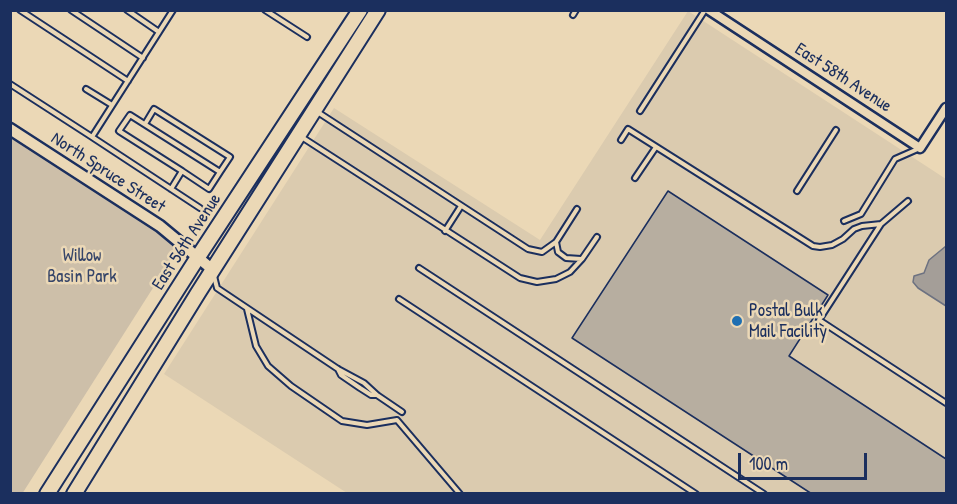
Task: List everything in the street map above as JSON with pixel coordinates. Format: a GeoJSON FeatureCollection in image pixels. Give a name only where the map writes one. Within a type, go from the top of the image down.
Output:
{"type":"FeatureCollection","features":[{"type":"Feature","properties":{"kind":"main road","name":"East 56th Avenue"},"geometry":{"type":"LineString","coordinates":[[47,494],[198,257],[360,10]]}},
{"type":"Feature","properties":{"kind":"main road","name":"East 56th Avenue"},"geometry":{"type":"LineString","coordinates":[[74,494],[378,10]]}},
{"type":"Feature","properties":{"kind":"street","name":"East 58th Avenue"},"geometry":{"type":"LineString","coordinates":[[707,10],[920,148]]}},
{"type":"Feature","properties":{"kind":"street"},"geometry":{"type":"LineString","coordinates":[[920,148],[946,108]]}},
{"type":"Feature","properties":{"kind":"street","name":"North Spruce Street"},"geometry":{"type":"LineString","coordinates":[[10,129],[160,226],[213,270]]}},
{"type":"Feature","properties":{"kind":"lane"},"geometry":{"type":"LineString","coordinates":[[20,10],[128,81]]}},
{"type":"Feature","properties":{"kind":"lane"},"geometry":{"type":"LineString","coordinates":[[71,10],[143,58]]}},
{"type":"Feature","properties":{"kind":"lane"},"geometry":{"type":"LineString","coordinates":[[127,10],[159,32]]}},
{"type":"Feature","properties":{"kind":"lane"},"geometry":{"type":"LineString","coordinates":[[92,137],[173,10]]}},
{"type":"Feature","properties":{"kind":"lane"},"geometry":{"type":"LineString","coordinates":[[265,10],[307,37]]}},
{"type":"Feature","properties":{"kind":"lane"},"geometry":{"type":"LineString","coordinates":[[640,111],[707,10]]}},
{"type":"Feature","properties":{"kind":"lane"},"geometry":{"type":"LineString","coordinates":[[10,84],[200,208]]}},
{"type":"Feature","properties":{"kind":"lane"},"geometry":{"type":"LineString","coordinates":[[87,89],[112,105]]}},
{"type":"Feature","properties":{"kind":"lane"},"geometry":{"type":"LineString","coordinates":[[145,124],[154,109],[230,157],[209,189],[119,131],[130,115],[220,172]]}},
{"type":"Feature","properties":{"kind":"lane"},"geometry":{"type":"LineString","coordinates":[[315,111],[528,249],[542,252],[556,242],[577,210]]}},
{"type":"Feature","properties":{"kind":"lane"},"geometry":{"type":"LineString","coordinates":[[621,140],[628,129],[807,244],[820,247],[832,245],[862,226],[881,224]]}},
{"type":"Feature","properties":{"kind":"lane"},"geometry":{"type":"LineString","coordinates":[[797,191],[836,130]]}},
{"type":"Feature","properties":{"kind":"lane"},"geometry":{"type":"LineString","coordinates":[[300,136],[520,278],[537,282],[556,279],[570,272],[597,237]]}},
{"type":"Feature","properties":{"kind":"lane"},"geometry":{"type":"LineString","coordinates":[[635,178],[656,147]]}},
{"type":"Feature","properties":{"kind":"lane"},"geometry":{"type":"LineString","coordinates":[[844,221],[861,214],[895,159],[920,148]]}},
{"type":"Feature","properties":{"kind":"lane"},"geometry":{"type":"LineString","coordinates":[[171,189],[182,171]]}},
{"type":"Feature","properties":{"kind":"lane"},"geometry":{"type":"LineString","coordinates":[[908,201],[881,224],[819,320],[946,403]]}},
{"type":"Feature","properties":{"kind":"lane"},"geometry":{"type":"LineString","coordinates":[[444,231],[461,206]]}},
{"type":"Feature","properties":{"kind":"lane"},"geometry":{"type":"LineString","coordinates":[[556,242],[558,252],[566,258],[582,259]]}},
{"type":"Feature","properties":{"kind":"lane"},"geometry":{"type":"LineString","coordinates":[[419,268],[764,494]]}},
{"type":"Feature","properties":{"kind":"lane"},"geometry":{"type":"LineString","coordinates":[[213,270],[217,288],[338,369],[364,383],[402,412]]}},
{"type":"Feature","properties":{"kind":"lane"},"geometry":{"type":"LineString","coordinates":[[399,299],[696,494]]}},
{"type":"Feature","properties":{"kind":"lane"},"geometry":{"type":"LineString","coordinates":[[248,309],[256,346],[268,366],[291,386],[342,421],[368,425],[397,420],[460,494]]}},
{"type":"Feature","properties":{"kind":"shaded area"},"geometry":{"type":"Polygon","coordinates":[[[688,11],[946,179],[946,493],[347,493],[164,374],[334,108],[540,240],[688,11]]]}},
{"type":"Feature","properties":{"kind":"shaded area"},"geometry":{"type":"Polygon","coordinates":[[[946,246],[946,306],[918,288],[913,282],[914,276],[924,273],[929,260],[946,246]]]}},
{"type":"Feature","properties":{"kind":"green space","name":"Willow Basin Park"},"geometry":{"type":"Polygon","coordinates":[[[10,134],[154,227],[179,247],[22,494],[10,493],[10,134]]]}},
{"type":"Feature","properties":{"kind":"building"},"geometry":{"type":"Polygon","coordinates":[[[668,191],[828,295],[789,356],[946,459],[946,494],[812,494],[572,338],[668,191]]]}},
{"type":"Feature","properties":{"kind":"place","name":"Postal Bulk Mail Facility"},"geometry":{"type":"Point","coordinates":[737,321]}}]}
